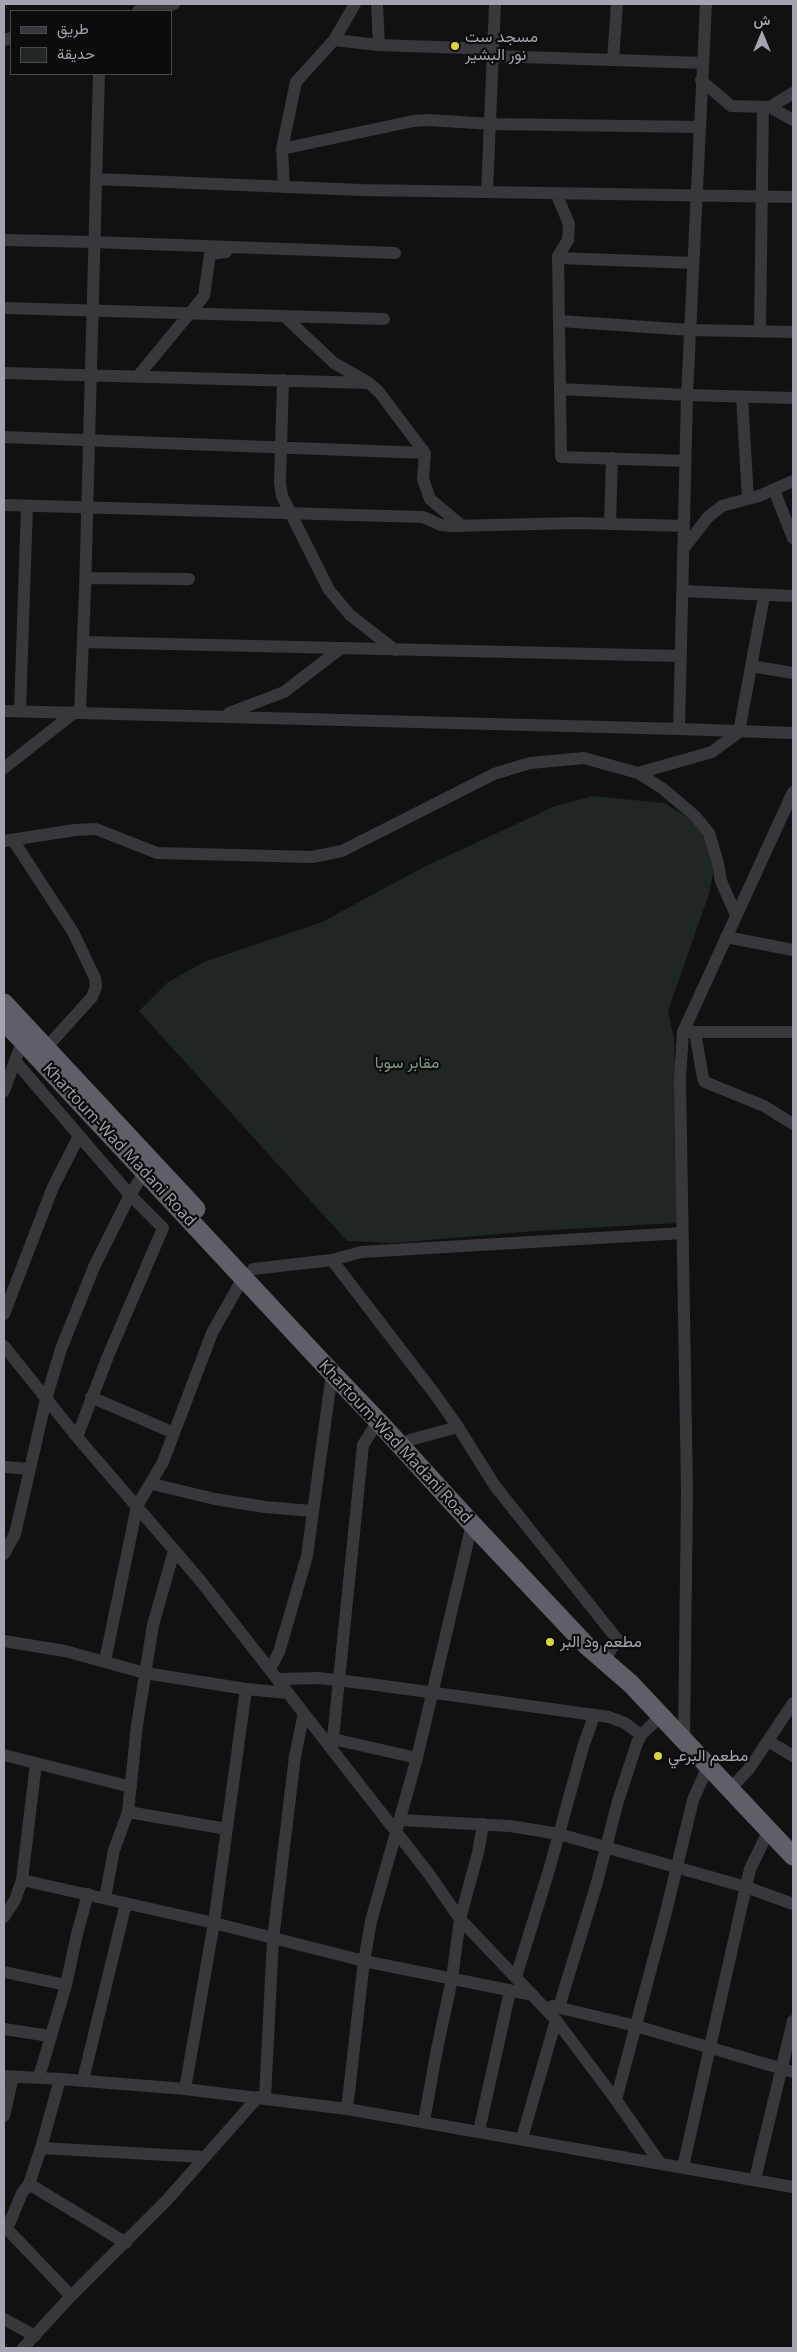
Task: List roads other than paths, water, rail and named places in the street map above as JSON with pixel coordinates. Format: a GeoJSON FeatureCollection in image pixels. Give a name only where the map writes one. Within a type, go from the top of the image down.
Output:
{"type":"FeatureCollection","features":[{"type":"Feature","properties":{"kind":"highway"},"geometry":{"type":"LineString","coordinates":[[4,1003],[248,1274],[410,1440],[620,1673],[793,1856]]}},
{"type":"Feature","properties":{"kind":"highway","name":"Khartoum-Wad Madani Road"},"geometry":{"type":"LineString","coordinates":[[5,1024],[144,1173],[248,1274],[332,1373],[472,1524],[605,1656]]}},
{"type":"Feature","properties":{"kind":"street"},"geometry":{"type":"LineString","coordinates":[[143,10],[174,4]]}},
{"type":"Feature","properties":{"kind":"street"},"geometry":{"type":"LineString","coordinates":[[284,187],[282,149],[296,82],[334,40],[355,4]]}},
{"type":"Feature","properties":{"kind":"street"},"geometry":{"type":"LineString","coordinates":[[377,4],[379,45]]}},
{"type":"Feature","properties":{"kind":"street"},"geometry":{"type":"LineString","coordinates":[[487,192],[495,4]]}},
{"type":"Feature","properties":{"kind":"street"},"geometry":{"type":"LineString","coordinates":[[613,60],[617,4]]}},
{"type":"Feature","properties":{"kind":"street"},"geometry":{"type":"LineString","coordinates":[[679,729],[687,395],[695,196],[706,4]]}},
{"type":"Feature","properties":{"kind":"street"},"geometry":{"type":"LineString","coordinates":[[334,40],[379,45],[613,60],[702,63]]}},
{"type":"Feature","properties":{"kind":"street"},"geometry":{"type":"LineString","coordinates":[[4,768],[78,712],[84,642],[86,507],[99,75]]}},
{"type":"Feature","properties":{"kind":"street"},"geometry":{"type":"LineString","coordinates":[[702,80],[731,106],[766,107],[793,120]]}},
{"type":"Feature","properties":{"kind":"street"},"geometry":{"type":"LineString","coordinates":[[766,107],[793,93]]}},
{"type":"Feature","properties":{"kind":"street"},"geometry":{"type":"LineString","coordinates":[[760,332],[766,107]]}},
{"type":"Feature","properties":{"kind":"street"},"geometry":{"type":"LineString","coordinates":[[282,149],[413,121],[699,127]]}},
{"type":"Feature","properties":{"kind":"street"},"geometry":{"type":"LineString","coordinates":[[96,179],[284,187],[793,197]]}},
{"type":"Feature","properties":{"kind":"street"},"geometry":{"type":"LineString","coordinates":[[556,193],[569,224],[568,240],[558,256],[561,457],[686,461]]}},
{"type":"Feature","properties":{"kind":"street"},"geometry":{"type":"LineString","coordinates":[[4,240],[395,254]]}},
{"type":"Feature","properties":{"kind":"street"},"geometry":{"type":"LineString","coordinates":[[138,376],[204,296],[210,254],[257,248]]}},
{"type":"Feature","properties":{"kind":"street"},"geometry":{"type":"LineString","coordinates":[[559,258],[692,263]]}},
{"type":"Feature","properties":{"kind":"street"},"geometry":{"type":"LineString","coordinates":[[4,308],[384,318]]}},
{"type":"Feature","properties":{"kind":"street"},"geometry":{"type":"LineString","coordinates":[[284,316],[334,363],[369,383],[425,454],[423,479],[430,499],[462,526]]}},
{"type":"Feature","properties":{"kind":"street"},"geometry":{"type":"LineString","coordinates":[[560,322],[690,330],[793,332]]}},
{"type":"Feature","properties":{"kind":"street"},"geometry":{"type":"LineString","coordinates":[[4,373],[369,383]]}},
{"type":"Feature","properties":{"kind":"street"},"geometry":{"type":"LineString","coordinates":[[283,380],[280,483],[282,496],[328,590],[350,615],[395,650]]}},
{"type":"Feature","properties":{"kind":"street"},"geometry":{"type":"LineString","coordinates":[[560,388],[687,395],[793,398]]}},
{"type":"Feature","properties":{"kind":"street"},"geometry":{"type":"LineString","coordinates":[[742,397],[748,499]]}},
{"type":"Feature","properties":{"kind":"street"},"geometry":{"type":"LineString","coordinates":[[4,437],[425,454]]}},
{"type":"Feature","properties":{"kind":"street"},"geometry":{"type":"LineString","coordinates":[[610,524],[612,458]]}},
{"type":"Feature","properties":{"kind":"street"},"geometry":{"type":"LineString","coordinates":[[684,548],[708,516],[722,506],[774,490],[793,480]]}},
{"type":"Feature","properties":{"kind":"street"},"geometry":{"type":"LineString","coordinates":[[774,490],[793,538]]}},
{"type":"Feature","properties":{"kind":"street"},"geometry":{"type":"LineString","coordinates":[[4,505],[422,516],[442,525],[462,526],[520,523],[684,526]]}},
{"type":"Feature","properties":{"kind":"street"},"geometry":{"type":"LineString","coordinates":[[20,711],[27,506]]}},
{"type":"Feature","properties":{"kind":"street"},"geometry":{"type":"LineString","coordinates":[[86,578],[189,579]]}},
{"type":"Feature","properties":{"kind":"street"},"geometry":{"type":"LineString","coordinates":[[683,591],[793,596]]}},
{"type":"Feature","properties":{"kind":"street"},"geometry":{"type":"LineString","coordinates":[[638,773],[712,752],[739,732],[764,596]]}},
{"type":"Feature","properties":{"kind":"street"},"geometry":{"type":"LineString","coordinates":[[84,642],[680,656]]}},
{"type":"Feature","properties":{"kind":"street"},"geometry":{"type":"LineString","coordinates":[[219,716],[284,692],[340,649]]}},
{"type":"Feature","properties":{"kind":"street"},"geometry":{"type":"LineString","coordinates":[[752,666],[793,673]]}},
{"type":"Feature","properties":{"kind":"street"},"geometry":{"type":"LineString","coordinates":[[4,711],[793,733]]}},
{"type":"Feature","properties":{"kind":"street"},"geometry":{"type":"LineString","coordinates":[[46,1048],[92,996],[96,987],[95,978],[73,932],[9,841],[75,830],[96,829],[157,853],[312,857],[342,851],[494,774],[530,763],[584,758],[638,773],[662,788],[695,816],[709,833],[718,863],[720,881],[736,915]]}},
{"type":"Feature","properties":{"kind":"street"},"geometry":{"type":"LineString","coordinates":[[684,1741],[687,1491],[680,1078],[689,1032],[726,937],[793,792]]}},
{"type":"Feature","properties":{"kind":"street"},"geometry":{"type":"LineString","coordinates":[[726,937],[793,950]]}},
{"type":"Feature","properties":{"kind":"street"},"geometry":{"type":"LineString","coordinates":[[689,1032],[793,1032]]}},
{"type":"Feature","properties":{"kind":"street"},"geometry":{"type":"LineString","coordinates":[[689,1032],[702,1078],[705,1082],[764,1106],[793,1124]]}},
{"type":"Feature","properties":{"kind":"street"},"geometry":{"type":"LineString","coordinates":[[4,1091],[22,1042]]}},
{"type":"Feature","properties":{"kind":"street"},"geometry":{"type":"LineString","coordinates":[[16,1062],[130,1195],[163,1228],[91,1397],[77,1437]]}},
{"type":"Feature","properties":{"kind":"street"},"geometry":{"type":"LineString","coordinates":[[59,1112],[72,1095]]}},
{"type":"Feature","properties":{"kind":"street"},"geometry":{"type":"LineString","coordinates":[[4,1314],[53,1187],[79,1136]]}},
{"type":"Feature","properties":{"kind":"street"},"geometry":{"type":"LineString","coordinates":[[4,1554],[15,1534],[46,1399],[77,1308],[130,1195],[144,1173]]}},
{"type":"Feature","properties":{"kind":"street"},"geometry":{"type":"LineString","coordinates":[[106,1661],[137,1506],[152,1484],[174,1433],[212,1333],[248,1274],[332,1260],[362,1252],[683,1233]]}},
{"type":"Feature","properties":{"kind":"street"},"geometry":{"type":"LineString","coordinates":[[332,1260],[458,1427],[495,1486],[617,1639],[605,1656]]}},
{"type":"Feature","properties":{"kind":"street"},"geometry":{"type":"LineString","coordinates":[[4,1346],[77,1437],[174,1551],[304,1713],[399,1826],[460,1920],[556,2020],[660,2162]]}},
{"type":"Feature","properties":{"kind":"street"},"geometry":{"type":"LineString","coordinates":[[274,1674],[312,1533],[312,1511],[332,1373]]}},
{"type":"Feature","properties":{"kind":"street"},"geometry":{"type":"LineString","coordinates":[[91,1397],[174,1433]]}},
{"type":"Feature","properties":{"kind":"street"},"geometry":{"type":"LineString","coordinates":[[332,1744],[363,1445],[378,1421]]}},
{"type":"Feature","properties":{"kind":"street"},"geometry":{"type":"LineString","coordinates":[[410,1440],[458,1427]]}},
{"type":"Feature","properties":{"kind":"street"},"geometry":{"type":"LineString","coordinates":[[4,1467],[30,1469]]}},
{"type":"Feature","properties":{"kind":"street"},"geometry":{"type":"LineString","coordinates":[[152,1484],[215,1500],[312,1511]]}},
{"type":"Feature","properties":{"kind":"street"},"geometry":{"type":"LineString","coordinates":[[347,2109],[364,1961],[371,1921],[417,1758],[459,1571],[472,1524]]}},
{"type":"Feature","properties":{"kind":"street"},"geometry":{"type":"LineString","coordinates":[[105,1898],[114,1850],[128,1812],[145,1673],[153,1625],[174,1551]]}},
{"type":"Feature","properties":{"kind":"street"},"geometry":{"type":"LineString","coordinates":[[4,1640],[106,1661],[145,1673],[246,1689],[288,1693]]}},
{"type":"Feature","properties":{"kind":"street"},"geometry":{"type":"LineString","coordinates":[[274,1674],[433,1692],[594,1716],[618,1720],[641,1735]]}},
{"type":"Feature","properties":{"kind":"street"},"geometry":{"type":"LineString","coordinates":[[185,2089],[214,1923],[235,1753],[246,1689]]}},
{"type":"Feature","properties":{"kind":"street"},"geometry":{"type":"LineString","coordinates":[[730,1789],[749,1769],[793,1703]]}},
{"type":"Feature","properties":{"kind":"street"},"geometry":{"type":"LineString","coordinates":[[23,2348],[71,2296],[126,2243],[203,2157],[262,2097],[273,1939],[295,1756],[304,1713]]}},
{"type":"Feature","properties":{"kind":"street"},"geometry":{"type":"LineString","coordinates":[[516,1977],[583,1747],[594,1716]]}},
{"type":"Feature","properties":{"kind":"street"},"geometry":{"type":"LineString","coordinates":[[559,2007],[607,1846],[618,1801],[641,1735],[661,1716]]}},
{"type":"Feature","properties":{"kind":"street"},"geometry":{"type":"LineString","coordinates":[[768,1741],[793,1756]]}},
{"type":"Feature","properties":{"kind":"street"},"geometry":{"type":"LineString","coordinates":[[332,1744],[417,1758]]}},
{"type":"Feature","properties":{"kind":"street"},"geometry":{"type":"LineString","coordinates":[[4,1755],[131,1787]]}},
{"type":"Feature","properties":{"kind":"street"},"geometry":{"type":"LineString","coordinates":[[4,1917],[15,1900],[22,1880],[36,1763]]}},
{"type":"Feature","properties":{"kind":"street"},"geometry":{"type":"LineString","coordinates":[[616,2100],[693,1800],[708,1766]]}},
{"type":"Feature","properties":{"kind":"street"},"geometry":{"type":"LineString","coordinates":[[128,1812],[227,1829]]}},
{"type":"Feature","properties":{"kind":"street"},"geometry":{"type":"LineString","coordinates":[[399,1826],[483,1824],[559,1834],[607,1846],[746,1887],[793,1904]]}},
{"type":"Feature","properties":{"kind":"street"},"geometry":{"type":"LineString","coordinates":[[424,2121],[452,1980],[460,1920],[476,1861],[483,1824]]}},
{"type":"Feature","properties":{"kind":"street"},"geometry":{"type":"LineString","coordinates":[[684,2167],[709,2048],[752,1863],[769,1830]]}},
{"type":"Feature","properties":{"kind":"street"},"geometry":{"type":"LineString","coordinates":[[22,1880],[214,1923],[364,1961],[510,1991],[559,2007],[636,2026],[788,2071]]}},
{"type":"Feature","properties":{"kind":"street"},"geometry":{"type":"LineString","coordinates":[[39,2077],[66,1985],[88,1894]]}},
{"type":"Feature","properties":{"kind":"street"},"geometry":{"type":"LineString","coordinates":[[83,2080],[126,1903]]}},
{"type":"Feature","properties":{"kind":"street"},"geometry":{"type":"LineString","coordinates":[[4,1972],[66,1985]]}},
{"type":"Feature","properties":{"kind":"street"},"geometry":{"type":"LineString","coordinates":[[479,2131],[510,1991]]}},
{"type":"Feature","properties":{"kind":"street"},"geometry":{"type":"LineString","coordinates":[[522,2138],[556,2020]]}},
{"type":"Feature","properties":{"kind":"street"},"geometry":{"type":"LineString","coordinates":[[755,2179],[788,2071],[793,2021]]}},
{"type":"Feature","properties":{"kind":"street"},"geometry":{"type":"LineString","coordinates":[[4,2029],[50,2036]]}},
{"type":"Feature","properties":{"kind":"street"},"geometry":{"type":"LineString","coordinates":[[4,2116],[8,2077],[60,2078],[185,2089],[262,2097],[424,2121],[793,2187]]}},
{"type":"Feature","properties":{"kind":"street"},"geometry":{"type":"LineString","coordinates":[[60,2078],[29,2184],[22,2193],[6,2228],[71,2296]]}},
{"type":"Feature","properties":{"kind":"street"},"geometry":{"type":"LineString","coordinates":[[41,2148],[203,2157]]}},
{"type":"Feature","properties":{"kind":"street"},"geometry":{"type":"LineString","coordinates":[[29,2184],[126,2243]]}},
{"type":"Feature","properties":{"kind":"street"},"geometry":{"type":"LineString","coordinates":[[4,2319],[35,2336]]}},
{"type":"Feature","properties":{"kind":"place","name":"مسجد ست نور البشير"},"geometry":{"type":"Point","coordinates":[455,46]}},
{"type":"Feature","properties":{"kind":"place","name":"مطعم ود البر"},"geometry":{"type":"Point","coordinates":[550,1642]}},
{"type":"Feature","properties":{"kind":"place","name":"مطعم البرعي"},"geometry":{"type":"Point","coordinates":[658,1756]}},
{"type":"Feature","properties":{"kind":"park label","name":"مقابر سوبا"},"geometry":{"type":"Point","coordinates":[407,1063]}}]}
